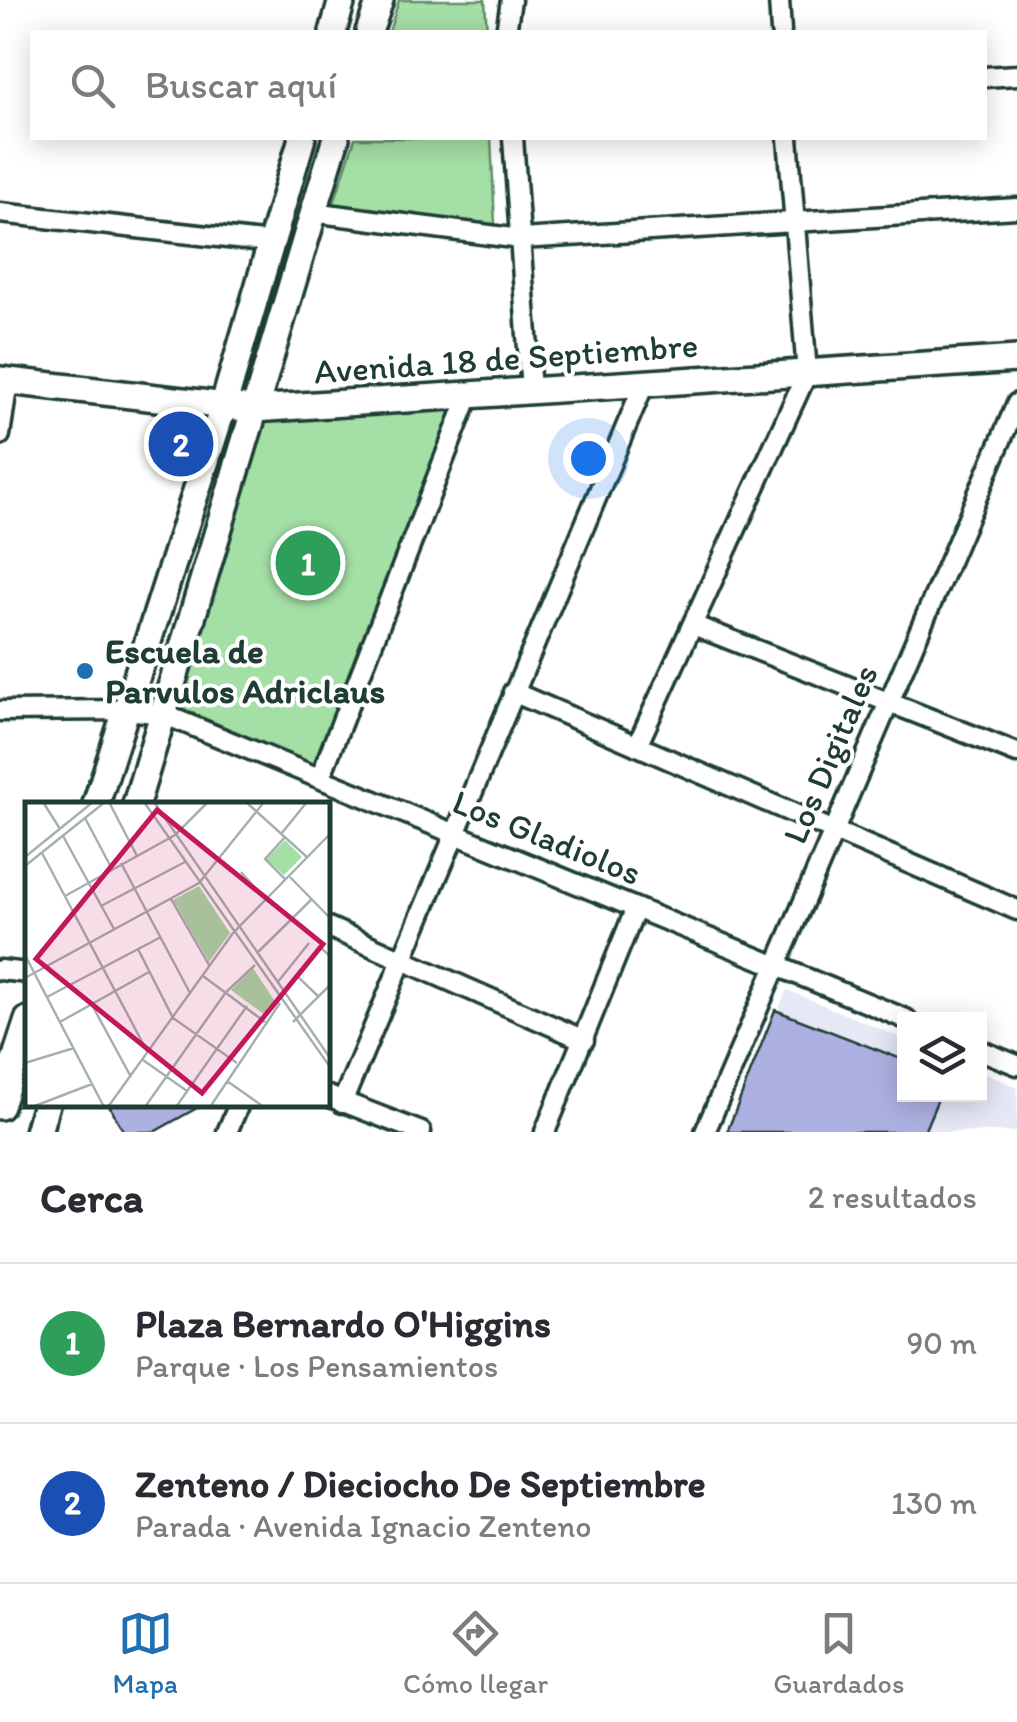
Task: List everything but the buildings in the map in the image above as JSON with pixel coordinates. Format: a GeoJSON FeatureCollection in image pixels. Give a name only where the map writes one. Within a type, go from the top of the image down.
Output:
{"type":"FeatureCollection","features":[{"type":"Feature","properties":{"kind":"main road"},"geometry":{"type":"LineString","coordinates":[[334,30],[342,0]]}},
{"type":"Feature","properties":{"kind":"main road"},"geometry":{"type":"LineString","coordinates":[[370,30],[380,0]]}},
{"type":"Feature","properties":{"kind":"main road"},"geometry":{"type":"LineString","coordinates":[[97,802],[224,404],[301,140]]}},
{"type":"Feature","properties":{"kind":"main road"},"geometry":{"type":"LineString","coordinates":[[137,802],[335,140]]}},
{"type":"Feature","properties":{"kind":"main road","name":"Avenida 18 de Septiembre"},"geometry":{"type":"LineString","coordinates":[[4,381],[253,410],[1017,359]]}},
{"type":"Feature","properties":{"kind":"main road"},"geometry":{"type":"LineString","coordinates":[[0,1106],[25,1029]]}},
{"type":"Feature","properties":{"kind":"main road"},"geometry":{"type":"LineString","coordinates":[[38,1132],[45,1107]]}},
{"type":"Feature","properties":{"kind":"street"},"geometry":{"type":"LineString","coordinates":[[506,30],[511,0]]}},
{"type":"Feature","properties":{"kind":"street"},"geometry":{"type":"LineString","coordinates":[[778,0],[780,30]]}},
{"type":"Feature","properties":{"kind":"street"},"geometry":{"type":"LineString","coordinates":[[987,78],[1017,75]]}},
{"type":"Feature","properties":{"kind":"street"},"geometry":{"type":"LineString","coordinates":[[513,140],[531,391]]}},
{"type":"Feature","properties":{"kind":"street"},"geometry":{"type":"LineString","coordinates":[[638,746],[807,373],[788,140]]}},
{"type":"Feature","properties":{"kind":"street"},"geometry":{"type":"LineString","coordinates":[[312,212],[521,239],[1017,208]]}},
{"type":"Feature","properties":{"kind":"street"},"geometry":{"type":"LineString","coordinates":[[0,213],[272,242]]}},
{"type":"Feature","properties":{"kind":"street"},"geometry":{"type":"LineString","coordinates":[[0,435],[4,381]]}},
{"type":"Feature","properties":{"kind":"street"},"geometry":{"type":"LineString","coordinates":[[422,1132],[390,1127],[335,1100],[456,834],[644,384]]}},
{"type":"Feature","properties":{"kind":"street"},"geometry":{"type":"LineString","coordinates":[[320,778],[469,395]]}},
{"type":"Feature","properties":{"kind":"street","name":"Los Digitales"},"geometry":{"type":"LineString","coordinates":[[704,1132],[1017,402]]}},
{"type":"Feature","properties":{"kind":"street"},"geometry":{"type":"LineString","coordinates":[[693,625],[1017,753]]}},
{"type":"Feature","properties":{"kind":"street"},"geometry":{"type":"LineString","coordinates":[[513,692],[1017,910]]}},
{"type":"Feature","properties":{"kind":"street","name":"Los Gladiolos"},"geometry":{"type":"LineString","coordinates":[[0,711],[127,710],[163,714],[897,1016]]}},
{"type":"Feature","properties":{"kind":"street"},"geometry":{"type":"LineString","coordinates":[[545,1132],[636,908]]}},
{"type":"Feature","properties":{"kind":"street"},"geometry":{"type":"LineString","coordinates":[[330,929],[584,1040]]}},
{"type":"Feature","properties":{"kind":"street"},"geometry":{"type":"LineString","coordinates":[[0,970],[25,972]]}},
{"type":"Feature","properties":{"kind":"street"},"geometry":{"type":"LineString","coordinates":[[987,1053],[1017,1065]]}},
{"type":"Feature","properties":{"kind":"street"},"geometry":{"type":"LineString","coordinates":[[227,1132],[238,1107]]}},
{"type":"Feature","properties":{"kind":"shaded area"},"geometry":{"type":"Polygon","coordinates":[[[787,990],[897,1036],[897,1102],[987,1102],[987,1074],[1017,1087],[1017,1132],[725,1132],[787,990]]]}},
{"type":"Feature","properties":{"kind":"green space"},"geometry":{"type":"Polygon","coordinates":[[[399,0],[485,0],[487,30],[390,30],[399,0]]]}},
{"type":"Feature","properties":{"kind":"green space"},"geometry":{"type":"Polygon","coordinates":[[[354,140],[491,140],[495,224],[333,206],[354,140]]]}},
{"type":"Feature","properties":{"kind":"green space"},"geometry":{"type":"Polygon","coordinates":[[[454,408],[318,767],[176,706],[265,418],[454,408]]]}},
{"type":"Feature","properties":{"kind":"place","name":"Zenteno / Dieciocho De Septiembre"},"geometry":{"type":"Point","coordinates":[181,444]}},
{"type":"Feature","properties":{"kind":"place","name":"Plaza Bernardo O'Higgins"},"geometry":{"type":"Point","coordinates":[308,563]}},
{"type":"Feature","properties":{"kind":"place","name":"Escuela de Parvulos Adriclaus"},"geometry":{"type":"Point","coordinates":[85,671]}}]}
